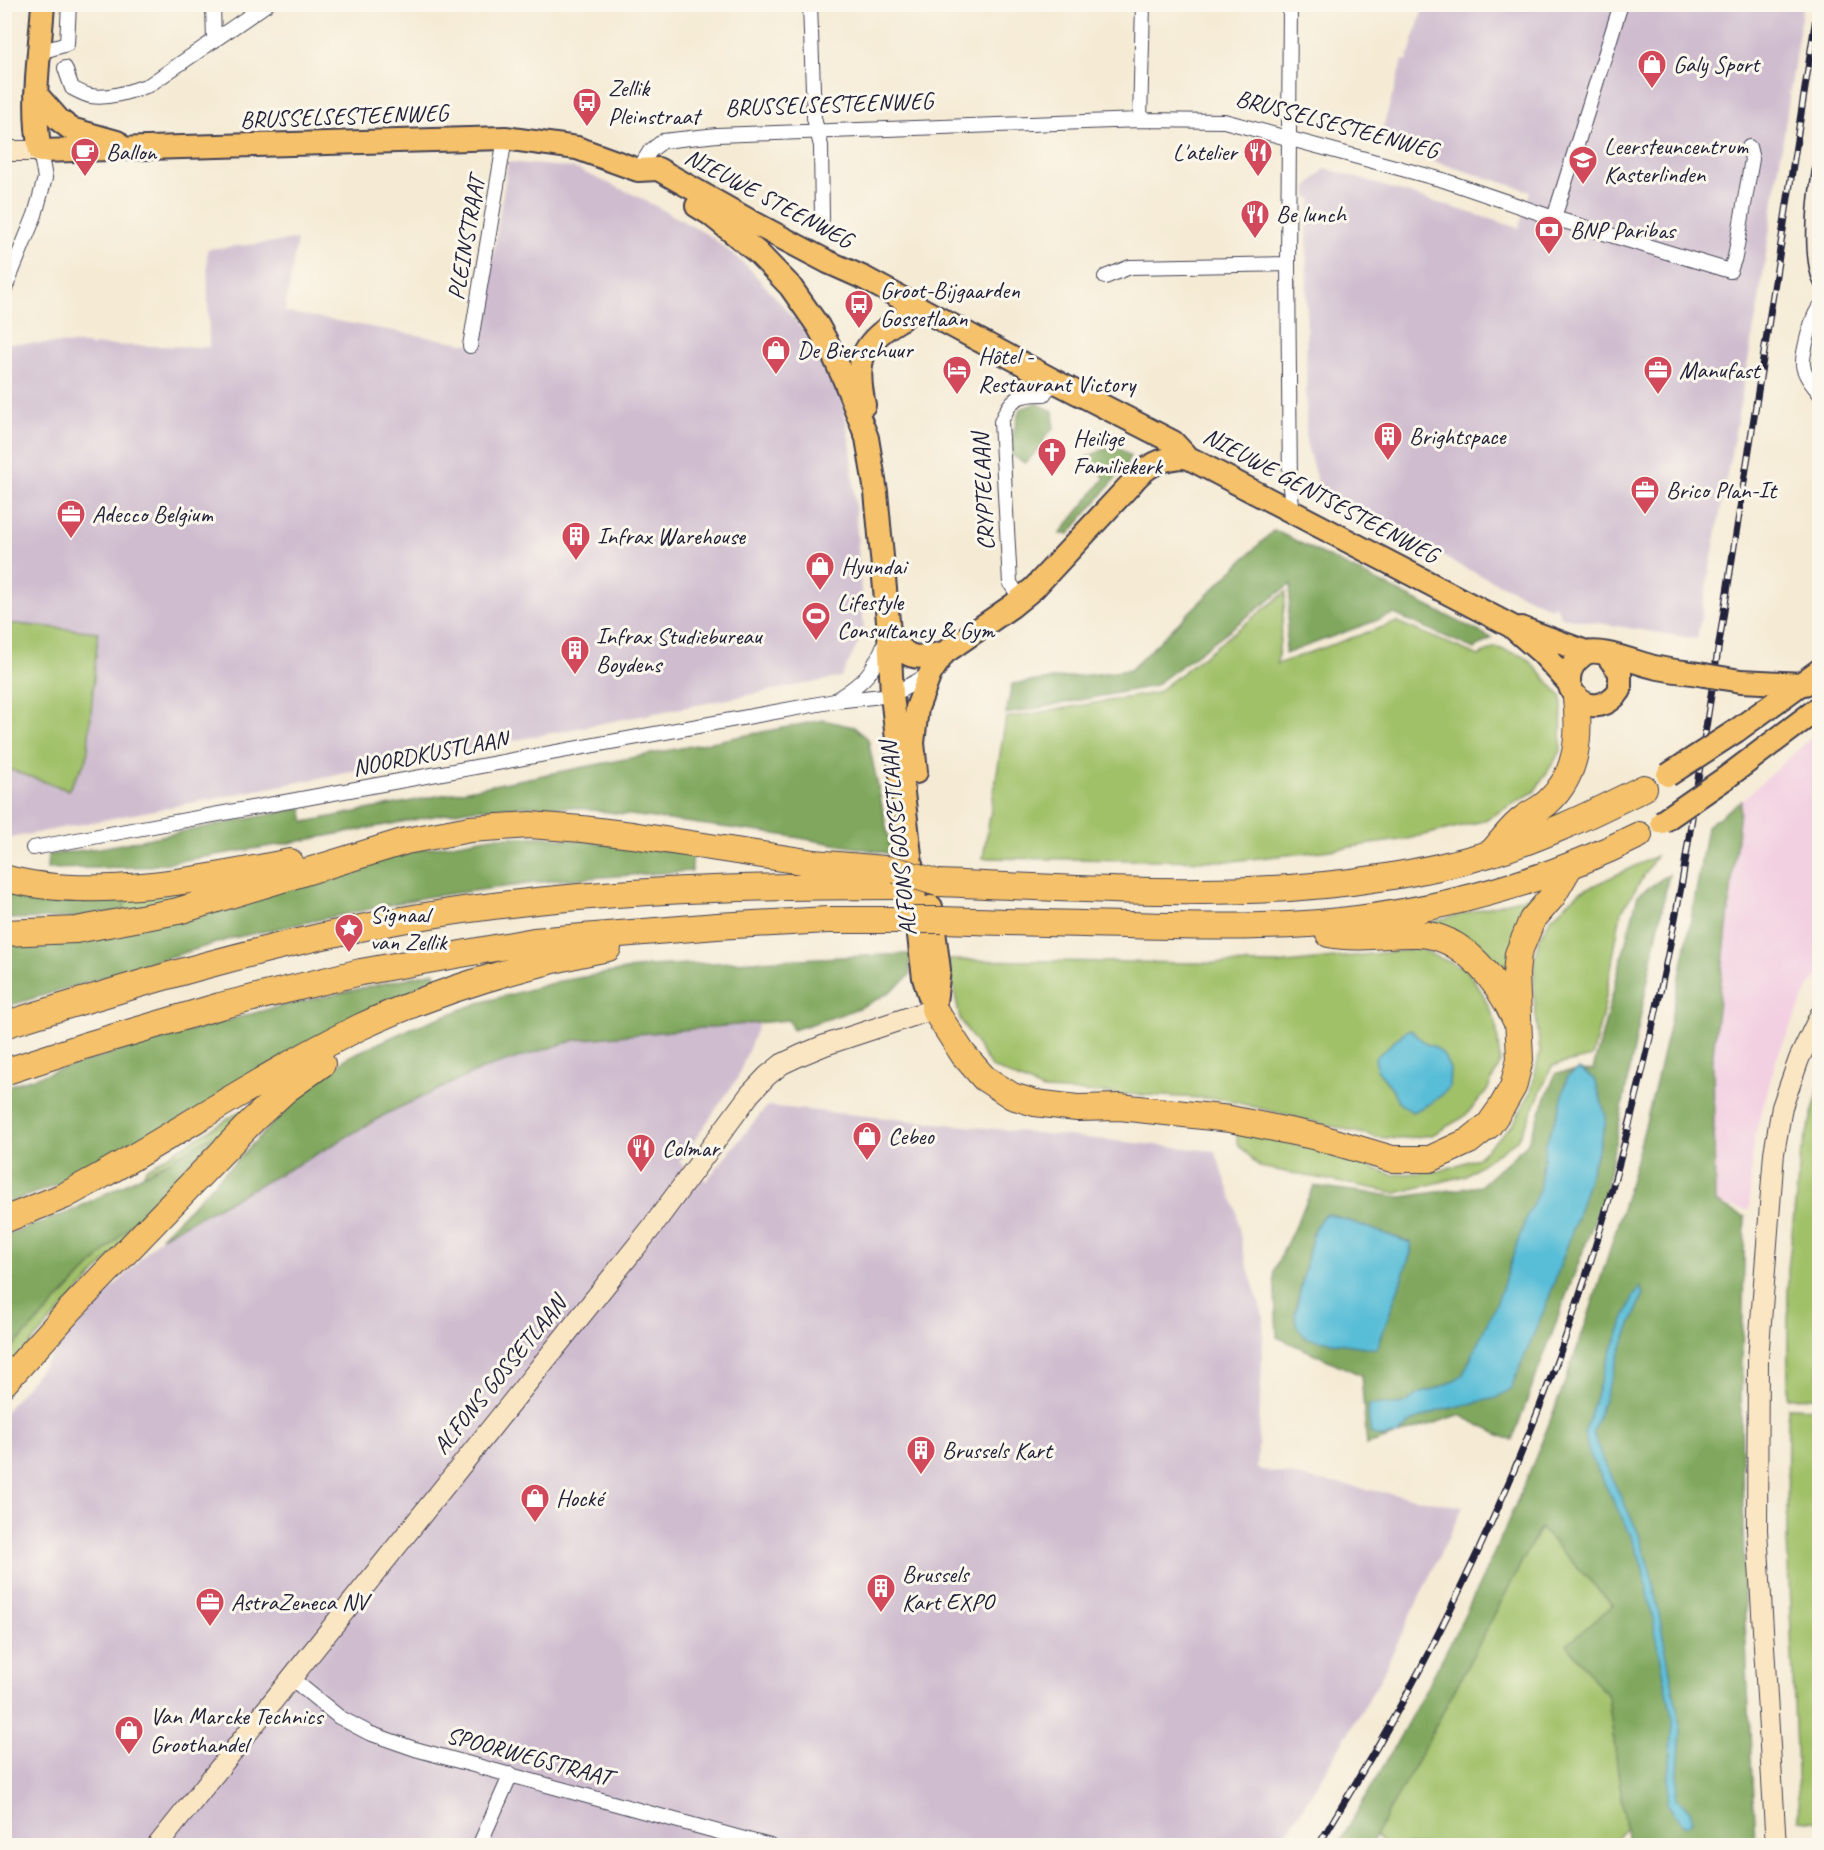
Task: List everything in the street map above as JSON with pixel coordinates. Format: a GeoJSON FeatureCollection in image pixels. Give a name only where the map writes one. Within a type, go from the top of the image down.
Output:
{"type":"FeatureCollection","features":[{"type":"Feature","properties":{"kind":"highway"},"geometry":{"type":"LineString","coordinates":[[1490,854],[1524,818],[1549,802],[1564,782],[1575,760],[1578,738],[1572,690]]}},
{"type":"Feature","properties":{"kind":"highway"},"geometry":{"type":"LineString","coordinates":[[4,878],[82,888],[141,886],[232,874],[369,844],[406,841],[470,829],[530,825],[632,835],[938,883],[1162,891],[1289,888],[1405,875],[1490,854],[1559,829],[1644,788]]}},
{"type":"Feature","properties":{"kind":"highway"},"geometry":{"type":"LineString","coordinates":[[4,1072],[220,1006],[361,972],[534,940],[817,921],[902,920],[1216,928],[1358,919],[1480,895],[1570,866],[1639,835]]}},
{"type":"Feature","properties":{"kind":"highway"},"geometry":{"type":"LineString","coordinates":[[4,933],[76,930],[178,911],[406,841]]}},
{"type":"Feature","properties":{"kind":"highway"},"geometry":{"type":"LineString","coordinates":[[934,1009],[963,1054],[984,1078],[1012,1096],[1045,1104],[1077,1108],[1120,1107],[1230,1119],[1318,1137],[1392,1159],[1430,1160],[1469,1141],[1489,1125],[1513,1087],[1520,1059],[1516,974],[1518,954],[1532,920],[1552,897],[1570,866]]}},
{"type":"Feature","properties":{"kind":"highway"},"geometry":{"type":"LineString","coordinates":[[4,1025],[246,955],[423,916],[608,893],[790,886],[897,878]]}},
{"type":"Feature","properties":{"kind":"highway"},"geometry":{"type":"LineString","coordinates":[[1285,925],[1344,937],[1420,934],[1448,942],[1468,955],[1487,972],[1506,998],[1518,1028]]}},
{"type":"Feature","properties":{"kind":"highway"},"geometry":{"type":"LineString","coordinates":[[4,1220],[64,1196],[315,1051],[380,1019],[463,985],[553,959],[611,948],[643,931]]}},
{"type":"Feature","properties":{"kind":"highway"},"geometry":{"type":"LineString","coordinates":[[4,1383],[64,1317],[253,1120],[287,1089],[328,1059],[370,1036],[380,1019]]}},
{"type":"Feature","properties":{"kind":"main road"},"geometry":{"type":"LineString","coordinates":[[40,151],[36,129],[36,93],[43,4]]}},
{"type":"Feature","properties":{"kind":"main road","name":"BRUSSELSESTEENWEG"},"geometry":{"type":"LineString","coordinates":[[36,93],[59,120],[71,129],[139,149]]}},
{"type":"Feature","properties":{"kind":"main road","name":"BRUSSELSESTEENWEG"},"geometry":{"type":"LineString","coordinates":[[40,151],[505,138],[577,148],[638,170]]}},
{"type":"Feature","properties":{"kind":"main road","name":"NIEUWE STEENWEG"},"geometry":{"type":"LineString","coordinates":[[638,170],[658,169],[750,221],[864,278],[918,308]]}},
{"type":"Feature","properties":{"kind":"main road","name":"NIEUWE STEENWEG"},"geometry":{"type":"LineString","coordinates":[[638,170],[646,180],[710,214],[757,252],[790,286],[818,326],[845,381],[867,438]]}},
{"type":"Feature","properties":{"kind":"main road"},"geometry":{"type":"LineString","coordinates":[[867,438],[860,370],[868,344],[877,335],[918,308]]}},
{"type":"Feature","properties":{"kind":"main road","name":"NIEUWE GENTSESTEENWEG"},"geometry":{"type":"LineString","coordinates":[[918,308],[1173,442],[1187,458],[1511,626],[1597,653],[1633,660],[1652,667],[1741,681],[1814,680]]}},
{"type":"Feature","properties":{"kind":"main road"},"geometry":{"type":"LineString","coordinates":[[1142,426],[1141,471],[1169,459],[1187,458]]}},
{"type":"Feature","properties":{"kind":"main road","name":"ALFONS GOSSETLAAN"},"geometry":{"type":"LineString","coordinates":[[867,438],[876,492],[889,632],[892,695],[924,978],[934,1009]]}},
{"type":"Feature","properties":{"kind":"main road","name":"ALFONS GOSSETLAAN"},"geometry":{"type":"LineString","coordinates":[[934,1009],[939,970],[913,743],[917,708],[930,674],[944,653],[1034,588],[1141,471]]}},
{"type":"Feature","properties":{"kind":"main road","name":"NIEUWE GENTSESTEENWEG"},"geometry":{"type":"LineString","coordinates":[[1511,626],[1550,661],[1572,690]]}},
{"type":"Feature","properties":{"kind":"main road"},"geometry":{"type":"LineString","coordinates":[[889,632],[898,648],[911,657],[920,658],[944,653]]}},
{"type":"Feature","properties":{"kind":"main road"},"geometry":{"type":"LineString","coordinates":[[1597,653],[1620,672],[1620,690],[1607,703],[1598,706],[1586,704],[1572,690],[1570,671],[1581,656],[1597,653]]}},
{"type":"Feature","properties":{"kind":"main road"},"geometry":{"type":"LineString","coordinates":[[1644,788],[1668,775],[1814,680]]}},
{"type":"Feature","properties":{"kind":"main road"},"geometry":{"type":"LineString","coordinates":[[1639,835],[1662,822],[1727,777],[1820,707]]}},
{"type":"Feature","properties":{"kind":"street"},"geometry":{"type":"LineString","coordinates":[[40,52],[67,44],[69,4]]}},
{"type":"Feature","properties":{"kind":"street"},"geometry":{"type":"LineString","coordinates":[[213,4],[214,41]]}},
{"type":"Feature","properties":{"kind":"street"},"geometry":{"type":"LineString","coordinates":[[65,68],[72,88],[90,96],[111,96],[149,85],[267,4]]}},
{"type":"Feature","properties":{"kind":"street"},"geometry":{"type":"LineString","coordinates":[[810,4],[814,118],[821,146],[822,219]]}},
{"type":"Feature","properties":{"kind":"street"},"geometry":{"type":"LineString","coordinates":[[1140,120],[1143,4]]}},
{"type":"Feature","properties":{"kind":"street"},"geometry":{"type":"LineString","coordinates":[[1290,4],[1288,264],[1290,488],[1293,513]]}},
{"type":"Feature","properties":{"kind":"street"},"geometry":{"type":"LineString","coordinates":[[1554,218],[1621,4]]}},
{"type":"Feature","properties":{"kind":"street","name":"BRUSSELSESTEENWEG"},"geometry":{"type":"LineString","coordinates":[[638,170],[650,151],[663,141],[717,135],[1140,120],[1224,121],[1443,180],[1554,218],[1730,271],[1752,159],[1749,147]]}},
{"type":"Feature","properties":{"kind":"street","name":"PLEINSTRAAT"},"geometry":{"type":"LineString","coordinates":[[470,346],[505,138]]}},
{"type":"Feature","properties":{"kind":"street","name":"BRUSSELSESTEENWEG"},"geometry":{"type":"LineString","coordinates":[[4,151],[40,151]]}},
{"type":"Feature","properties":{"kind":"street"},"geometry":{"type":"LineString","coordinates":[[4,291],[36,215],[45,178],[40,151]]}},
{"type":"Feature","properties":{"kind":"street"},"geometry":{"type":"LineString","coordinates":[[1105,277],[1130,267],[1288,264]]}},
{"type":"Feature","properties":{"kind":"street"},"geometry":{"type":"LineString","coordinates":[[1820,307],[1812,318],[1803,365],[1809,380],[1820,394]]}},
{"type":"Feature","properties":{"kind":"street","name":"CRYPTELAAN"},"geometry":{"type":"LineString","coordinates":[[1021,599],[1010,583],[1001,422],[1008,406],[1024,394],[1044,394],[1048,388],[1060,384]]}},
{"type":"Feature","properties":{"kind":"street"},"geometry":{"type":"LineString","coordinates":[[835,701],[865,679],[876,664],[889,632]]}},
{"type":"Feature","properties":{"kind":"street"},"geometry":{"type":"LineString","coordinates":[[892,695],[930,674]]}},
{"type":"Feature","properties":{"kind":"street","name":"NOORDKUSTLAAN"},"geometry":{"type":"LineString","coordinates":[[33,848],[835,701],[892,695]]}},
{"type":"Feature","properties":{"kind":"street","name":"ALFONS GOSSETLAAN"},"geometry":{"type":"LineString","coordinates":[[156,1845],[652,1227],[750,1094],[767,1076],[782,1065],[825,1045],[934,1009]]}},
{"type":"Feature","properties":{"kind":"street"},"geometry":{"type":"LineString","coordinates":[[1776,1845],[1757,1530],[1758,1360],[1774,1153],[1782,1107],[1799,1059],[1820,1015]]}},
{"type":"Feature","properties":{"kind":"street","name":"SPOORWEGSTRAAT"},"geometry":{"type":"LineString","coordinates":[[291,1678],[339,1717],[369,1733],[415,1749],[770,1845]]}},
{"type":"Feature","properties":{"kind":"street"},"geometry":{"type":"LineString","coordinates":[[479,1845],[511,1774]]}},
{"type":"Feature","properties":{"kind":"shaded area"},"geometry":{"type":"Polygon","coordinates":[[[1424,5],[1803,5],[1759,301],[1697,639],[1562,617],[1554,605],[1551,608],[1463,567],[1328,496],[1318,484],[1306,442],[1307,220],[1312,199],[1307,197],[1307,188],[1325,168],[1519,228],[1530,191],[1378,144],[1403,60],[1407,61],[1424,5]]]}},
{"type":"Feature","properties":{"kind":"shaded area"},"geometry":{"type":"Polygon","coordinates":[[[508,162],[574,168],[637,196],[710,236],[747,266],[837,372],[851,448],[864,632],[841,677],[5,839],[4,343],[88,344],[92,347],[94,345],[209,347],[207,249],[297,240],[285,312],[479,346],[508,162]]]}},
{"type":"Feature","properties":{"kind":"shaded area"},"geometry":{"type":"Polygon","coordinates":[[[1819,731],[1819,975],[1808,989],[1777,1057],[1753,1142],[1749,1210],[1715,1203],[1713,1054],[1741,801],[1819,731]]]}},
{"type":"Feature","properties":{"kind":"shaded area"},"geometry":{"type":"Polygon","coordinates":[[[759,1023],[737,1079],[679,1162],[706,1181],[767,1106],[1215,1151],[1236,1209],[1243,1252],[1264,1318],[1257,1469],[1463,1507],[1377,1685],[1280,1845],[5,1846],[4,1413],[72,1331],[161,1237],[308,1159],[388,1113],[480,1070],[575,1040],[759,1023]]]}},
{"type":"Feature","properties":{"kind":"green space"},"geometry":{"type":"Polygon","coordinates":[[[1036,403],[1053,411],[1054,428],[1044,438],[1044,444],[1025,463],[1008,453],[1020,409],[1036,403]]]}},
{"type":"Feature","properties":{"kind":"green space"},"geometry":{"type":"Polygon","coordinates":[[[1114,445],[1130,456],[1125,467],[1069,534],[1060,534],[1105,478],[1087,457],[1114,445]]]}},
{"type":"Feature","properties":{"kind":"green space"},"geometry":{"type":"Polygon","coordinates":[[[1274,530],[1492,638],[1474,649],[1394,614],[1285,654],[1291,584],[1154,686],[1006,714],[1012,684],[1130,670],[1274,530]]]}},
{"type":"Feature","properties":{"kind":"green space"},"geometry":{"type":"Polygon","coordinates":[[[1286,592],[1277,664],[1397,622],[1479,656],[1495,647],[1526,657],[1562,697],[1561,751],[1534,792],[1483,821],[1407,839],[1323,851],[1232,861],[983,858],[1006,718],[1156,693],[1286,592]]]}},
{"type":"Feature","properties":{"kind":"green space"},"geometry":{"type":"Polygon","coordinates":[[[5,623],[98,632],[87,759],[68,790],[5,768],[5,623]]]}},
{"type":"Feature","properties":{"kind":"green space"},"geometry":{"type":"Polygon","coordinates":[[[823,720],[854,727],[868,739],[892,854],[782,835],[569,807],[533,806],[472,809],[284,844],[143,867],[47,869],[48,855],[106,847],[302,808],[305,822],[823,720]]]}},
{"type":"Feature","properties":{"kind":"green space"},"geometry":{"type":"Polygon","coordinates":[[[1741,801],[1713,1054],[1715,1202],[1745,1217],[1741,1404],[1745,1620],[1755,1845],[1628,1845],[1608,1697],[1567,1644],[1613,1605],[1540,1528],[1414,1767],[1370,1845],[1337,1846],[1379,1774],[1459,1626],[1533,1464],[1598,1286],[1651,1104],[1691,919],[1707,826],[1741,801]]]}},
{"type":"Feature","properties":{"kind":"green space"},"geometry":{"type":"Polygon","coordinates":[[[492,837],[551,837],[692,853],[692,871],[558,880],[426,897],[233,938],[5,1007],[4,940],[390,855],[492,837]]]}},
{"type":"Feature","properties":{"kind":"green space"},"geometry":{"type":"Polygon","coordinates":[[[1656,856],[1621,912],[1604,1008],[1592,1057],[1552,1066],[1528,1121],[1517,1140],[1464,1176],[1397,1193],[1260,1167],[1237,1143],[1237,1132],[1337,1154],[1392,1175],[1440,1171],[1477,1158],[1513,1124],[1531,1092],[1540,1052],[1534,997],[1534,963],[1539,939],[1551,918],[1580,892],[1656,856]]]}},
{"type":"Feature","properties":{"kind":"green space"},"geometry":{"type":"Polygon","coordinates":[[[1669,874],[1606,1189],[1512,1441],[1459,1415],[1367,1445],[1361,1375],[1277,1337],[1274,1270],[1314,1186],[1401,1197],[1480,1186],[1527,1144],[1556,1073],[1593,1070],[1638,895],[1669,874]],[[1329,1214],[1323,1216],[1314,1229],[1295,1312],[1296,1325],[1376,1349],[1411,1253],[1411,1243],[1329,1214]]]}},
{"type":"Feature","properties":{"kind":"green space"},"geometry":{"type":"Polygon","coordinates":[[[239,881],[174,900],[123,911],[126,898],[239,881]]]}},
{"type":"Feature","properties":{"kind":"green space"},"geometry":{"type":"Polygon","coordinates":[[[4,886],[126,898],[123,911],[69,918],[5,919],[4,886]]]}},
{"type":"Feature","properties":{"kind":"green space"},"geometry":{"type":"Polygon","coordinates":[[[1546,892],[1510,985],[1492,959],[1453,931],[1428,923],[1546,892]]]}},
{"type":"Feature","properties":{"kind":"green space"},"geometry":{"type":"Polygon","coordinates":[[[1419,949],[1466,969],[1480,989],[1496,1022],[1500,1063],[1487,1091],[1464,1117],[1432,1135],[1399,1139],[1376,1137],[1222,1099],[1043,1090],[991,1067],[960,1019],[948,960],[1277,964],[1419,949]]]}},
{"type":"Feature","properties":{"kind":"green space"},"geometry":{"type":"Polygon","coordinates":[[[910,954],[910,975],[885,995],[856,1009],[793,1030],[788,1020],[575,1040],[480,1070],[388,1113],[308,1159],[161,1237],[304,1092],[348,1057],[414,1027],[479,1003],[560,981],[649,966],[910,954]]]}},
{"type":"Feature","properties":{"kind":"green space"},"geometry":{"type":"Polygon","coordinates":[[[435,972],[438,982],[57,1185],[5,1204],[4,1087],[145,1043],[269,1009],[435,972]]]}},
{"type":"Feature","properties":{"kind":"green space"},"geometry":{"type":"Polygon","coordinates":[[[1819,1089],[1819,1397],[1788,1398],[1788,1269],[1800,1159],[1819,1089]]]}},
{"type":"Feature","properties":{"kind":"green space"},"geometry":{"type":"Polygon","coordinates":[[[244,1111],[216,1146],[143,1175],[146,1169],[244,1111]]]}},
{"type":"Feature","properties":{"kind":"green space"},"geometry":{"type":"Polygon","coordinates":[[[214,1135],[217,1140],[180,1182],[141,1214],[10,1350],[5,1347],[5,1235],[67,1213],[143,1175],[214,1135]]]}},
{"type":"Feature","properties":{"kind":"green space"},"geometry":{"type":"Polygon","coordinates":[[[180,1182],[5,1371],[5,1347],[10,1350],[141,1214],[180,1182]]]}},
{"type":"Feature","properties":{"kind":"green space"},"geometry":{"type":"Polygon","coordinates":[[[1788,1407],[1819,1408],[1819,1822],[1799,1820],[1787,1539],[1788,1407]]]}},
{"type":"Feature","properties":{"kind":"green space"},"geometry":{"type":"Polygon","coordinates":[[[1540,1528],[1613,1605],[1568,1644],[1608,1696],[1626,1828],[1608,1846],[1385,1845],[1375,1835],[1414,1767],[1540,1528]]]}},
{"type":"Feature","properties":{"kind":"water"},"geometry":{"type":"Polygon","coordinates":[[[1411,1030],[1426,1044],[1435,1047],[1443,1054],[1450,1069],[1449,1088],[1432,1102],[1412,1112],[1399,1103],[1391,1087],[1377,1070],[1375,1058],[1406,1031],[1411,1030]]]}},
{"type":"Feature","properties":{"kind":"water"},"geometry":{"type":"Polygon","coordinates":[[[1579,1069],[1595,1079],[1606,1117],[1605,1126],[1547,1303],[1511,1388],[1496,1398],[1438,1411],[1411,1422],[1398,1435],[1382,1437],[1371,1434],[1368,1406],[1402,1404],[1421,1393],[1444,1386],[1463,1374],[1497,1302],[1526,1218],[1539,1190],[1546,1143],[1560,1107],[1567,1077],[1579,1069]]]}},
{"type":"Feature","properties":{"kind":"water"},"geometry":{"type":"Polygon","coordinates":[[[1329,1214],[1411,1243],[1411,1253],[1377,1349],[1306,1338],[1296,1325],[1295,1313],[1314,1229],[1323,1216],[1329,1214]]]}},
{"type":"Feature","properties":{"kind":"water"},"geometry":{"type":"Polygon","coordinates":[[[1640,1287],[1643,1295],[1619,1355],[1593,1432],[1602,1458],[1638,1532],[1652,1577],[1681,1729],[1676,1799],[1690,1810],[1693,1820],[1685,1826],[1667,1805],[1673,1722],[1642,1564],[1631,1536],[1589,1453],[1584,1434],[1606,1364],[1634,1295],[1640,1287]]]}},
{"type":"Feature","properties":{"kind":"tram line"},"geometry":{"type":"LineString","coordinates":[[1820,126],[1810,188],[1806,238],[1812,280],[1820,295]]}},
{"type":"Feature","properties":{"kind":"tram line"},"geometry":{"type":"LineString","coordinates":[[1815,251],[1820,275]]}},
{"type":"Feature","properties":{"kind":"railway"},"geometry":{"type":"LineString","coordinates":[[1318,1846],[1417,1675],[1450,1611],[1505,1491],[1539,1410],[1569,1327],[1620,1160],[1661,990],[1683,876],[1818,4]]}},
{"type":"Feature","properties":{"kind":"place","name":"Galy Sport"},"geometry":{"type":"Point","coordinates":[1652,90]}},
{"type":"Feature","properties":{"kind":"place","name":"Zellik Pleinstraat"},"geometry":{"type":"Point","coordinates":[587,128]}},
{"type":"Feature","properties":{"kind":"place","name":"Ballon"},"geometry":{"type":"Point","coordinates":[85,178]}},
{"type":"Feature","properties":{"kind":"place","name":"L'atelier"},"geometry":{"type":"Point","coordinates":[1258,178]}},
{"type":"Feature","properties":{"kind":"place","name":"Leersteuncentrum Kasterlinden"},"geometry":{"type":"Point","coordinates":[1583,186]}},
{"type":"Feature","properties":{"kind":"place","name":"Be lunch"},"geometry":{"type":"Point","coordinates":[1255,240]}},
{"type":"Feature","properties":{"kind":"place","name":"BNP Paribas"},"geometry":{"type":"Point","coordinates":[1549,256]}},
{"type":"Feature","properties":{"kind":"place","name":"Groot-Bijgaarden Gossetlaan"},"geometry":{"type":"Point","coordinates":[859,330]}},
{"type":"Feature","properties":{"kind":"place","name":"De Bierschuur"},"geometry":{"type":"Point","coordinates":[776,376]}},
{"type":"Feature","properties":{"kind":"place","name":"Hôtel - Restaurant Victory"},"geometry":{"type":"Point","coordinates":[957,396]}},
{"type":"Feature","properties":{"kind":"place","name":"Manufast"},"geometry":{"type":"Point","coordinates":[1658,396]}},
{"type":"Feature","properties":{"kind":"place","name":"Brightspace"},"geometry":{"type":"Point","coordinates":[1388,462]}},
{"type":"Feature","properties":{"kind":"place","name":"Heilige Familiekerk"},"geometry":{"type":"Point","coordinates":[1052,478]}},
{"type":"Feature","properties":{"kind":"place","name":"Brico Plan-It"},"geometry":{"type":"Point","coordinates":[1645,516]}},
{"type":"Feature","properties":{"kind":"place","name":"Adecco Belgium"},"geometry":{"type":"Point","coordinates":[71,540]}},
{"type":"Feature","properties":{"kind":"place","name":"Infrax Warehouse"},"geometry":{"type":"Point","coordinates":[576,562]}},
{"type":"Feature","properties":{"kind":"place","name":"Hyundai"},"geometry":{"type":"Point","coordinates":[820,592]}},
{"type":"Feature","properties":{"kind":"place","name":"Lifestyle Consultancy & Gym"},"geometry":{"type":"Point","coordinates":[816,642]}},
{"type":"Feature","properties":{"kind":"place","name":"Infrax Studiebureau Boydens"},"geometry":{"type":"Point","coordinates":[575,676]}},
{"type":"Feature","properties":{"kind":"place","name":"Signaal van Zellik"},"geometry":{"type":"Point","coordinates":[349,954]}},
{"type":"Feature","properties":{"kind":"place","name":"Cebeo"},"geometry":{"type":"Point","coordinates":[867,1162]}},
{"type":"Feature","properties":{"kind":"place","name":"Colmar"},"geometry":{"type":"Point","coordinates":[641,1174]}},
{"type":"Feature","properties":{"kind":"place","name":"Brussels Kart"},"geometry":{"type":"Point","coordinates":[921,1476]}},
{"type":"Feature","properties":{"kind":"place","name":"Hocké"},"geometry":{"type":"Point","coordinates":[535,1524]}},
{"type":"Feature","properties":{"kind":"place","name":"Brussels Kart EXPO"},"geometry":{"type":"Point","coordinates":[881,1614]}},
{"type":"Feature","properties":{"kind":"place","name":"AstraZeneca NV"},"geometry":{"type":"Point","coordinates":[210,1628]}},
{"type":"Feature","properties":{"kind":"place","name":"Van Marcke Technics Groothandel"},"geometry":{"type":"Point","coordinates":[129,1756]}}]}
